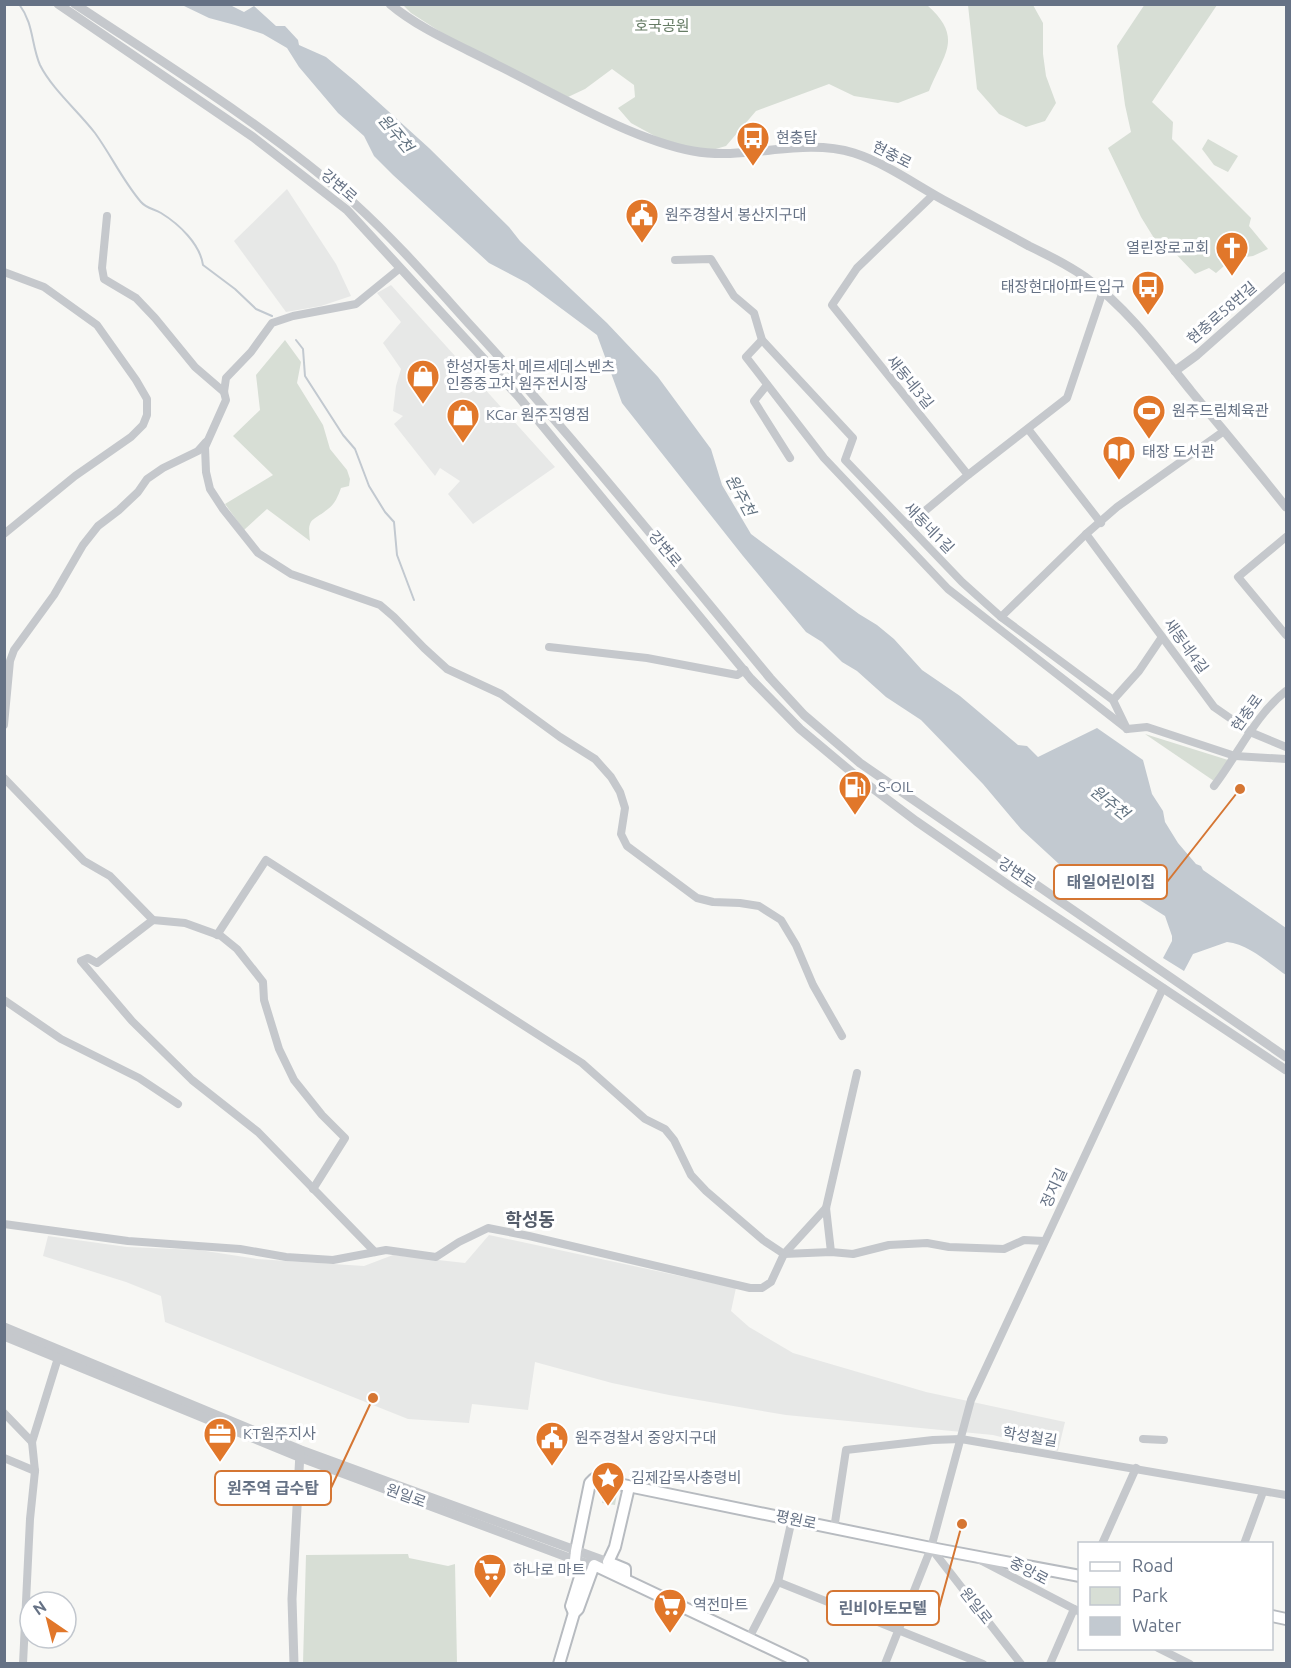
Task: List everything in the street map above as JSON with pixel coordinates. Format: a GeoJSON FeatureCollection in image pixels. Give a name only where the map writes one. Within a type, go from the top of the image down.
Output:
{"type":"FeatureCollection","features":[{"type":"Feature","properties":{"kind":"main road","name":"평원로"},"geometry":{"type":"LineString","coordinates":[[576,1555],[591,1481],[594,1479],[1078,1576]]}},
{"type":"Feature","properties":{"kind":"main road"},"geometry":{"type":"LineString","coordinates":[[625,1579],[625,1569],[608,1562],[615,1547],[629,1487]]}},
{"type":"Feature","properties":{"kind":"main road"},"geometry":{"type":"LineString","coordinates":[[574,1612],[571,1606],[580,1577],[576,1555]]}},
{"type":"Feature","properties":{"kind":"main road"},"geometry":{"type":"LineString","coordinates":[[559,1664],[574,1612],[578,1609],[594,1565]]}},
{"type":"Feature","properties":{"kind":"main road","name":"원일로"},"geometry":{"type":"LineString","coordinates":[[594,1565],[803,1664]]}},
{"type":"Feature","properties":{"kind":"street","name":"강변로"},"geometry":{"type":"LineString","coordinates":[[58,4],[244,130],[346,210],[399,270],[518,396],[745,670],[800,729],[855,775],[916,821],[1014,890],[1287,1070]]}},
{"type":"Feature","properties":{"kind":"street","name":"강변로"},"geometry":{"type":"LineString","coordinates":[[75,4],[268,136],[354,204],[411,260],[527,387],[770,678],[804,715],[860,763],[1287,1057]]}},
{"type":"Feature","properties":{"kind":"street","name":"현충로"},"geometry":{"type":"LineString","coordinates":[[390,4],[406,16],[469,50],[607,120],[659,141],[693,151],[731,155],[797,148],[827,148],[853,153],[880,164],[933,195],[1048,255],[1103,291],[1142,331],[1287,507]]}},
{"type":"Feature","properties":{"kind":"street","name":"새동네3길"},"geometry":{"type":"LineString","coordinates":[[933,195],[857,267],[832,305],[968,475]]}},
{"type":"Feature","properties":{"kind":"street"},"geometry":{"type":"LineString","coordinates":[[107,216],[102,268],[104,279],[136,298],[195,367],[224,392]]}},
{"type":"Feature","properties":{"kind":"street","name":"새동네1길"},"geometry":{"type":"LineString","coordinates":[[675,260],[711,259],[734,296],[754,314],[762,340],[853,438],[845,460],[962,582],[1001,617],[1113,700],[1127,729]]}},
{"type":"Feature","properties":{"kind":"street"},"geometry":{"type":"LineString","coordinates":[[411,260],[356,304],[293,316],[272,323],[251,352],[226,378],[224,392],[226,400],[205,447],[206,472],[210,489],[240,533],[258,553],[291,574],[380,605],[447,669],[501,694],[560,737],[595,759],[611,777],[620,792],[625,808],[621,834],[627,846],[697,898],[713,902],[759,906],[781,920],[796,945],[813,985],[842,1036]]}},
{"type":"Feature","properties":{"kind":"street"},"geometry":{"type":"LineString","coordinates":[[4,272],[44,287],[97,325],[147,399],[147,415],[143,425],[75,476],[4,534]]}},
{"type":"Feature","properties":{"kind":"street","name":"현충로58번길"},"geometry":{"type":"LineString","coordinates":[[1175,371],[1205,348],[1287,276]]}},
{"type":"Feature","properties":{"kind":"street"},"geometry":{"type":"LineString","coordinates":[[908,525],[1067,398],[1103,291]]}},
{"type":"Feature","properties":{"kind":"street"},"geometry":{"type":"LineString","coordinates":[[762,340],[746,357],[824,458],[948,590],[1127,729],[1147,726],[1235,756],[1287,759]]}},
{"type":"Feature","properties":{"kind":"street"},"geometry":{"type":"LineString","coordinates":[[767,385],[754,401],[790,458]]}},
{"type":"Feature","properties":{"kind":"street"},"geometry":{"type":"LineString","coordinates":[[1028,429],[1101,523]]}},
{"type":"Feature","properties":{"kind":"street"},"geometry":{"type":"LineString","coordinates":[[1001,617],[1117,507],[1224,431]]}},
{"type":"Feature","properties":{"kind":"street"},"geometry":{"type":"LineString","coordinates":[[4,725],[10,661],[14,650],[54,595],[83,545],[98,526],[138,492],[147,479],[163,468],[198,451],[209,439]]}},
{"type":"Feature","properties":{"kind":"street","name":"새동네4길"},"geometry":{"type":"LineString","coordinates":[[1086,534],[1214,707],[1250,732],[1287,747]]}},
{"type":"Feature","properties":{"kind":"street"},"geometry":{"type":"LineString","coordinates":[[1287,537],[1238,577],[1287,635]]}},
{"type":"Feature","properties":{"kind":"street"},"geometry":{"type":"LineString","coordinates":[[1113,700],[1139,671],[1162,637]]}},
{"type":"Feature","properties":{"kind":"street"},"geometry":{"type":"LineString","coordinates":[[549,647],[647,658],[737,675],[745,670]]}},
{"type":"Feature","properties":{"kind":"street","name":"현충로"},"geometry":{"type":"LineString","coordinates":[[1214,786],[1250,732],[1275,700],[1287,691]]}},
{"type":"Feature","properties":{"kind":"street"},"geometry":{"type":"LineString","coordinates":[[4,778],[84,861],[110,876],[153,920],[185,923],[217,934],[237,949],[262,982],[264,1000],[279,1049],[294,1080],[322,1115],[345,1138],[313,1189]]}},
{"type":"Feature","properties":{"kind":"street"},"geometry":{"type":"LineString","coordinates":[[217,934],[266,860],[582,1063],[645,1119],[665,1129],[674,1140],[691,1175],[706,1191],[763,1240],[784,1254],[831,1252],[853,1254],[889,1245],[927,1244],[1004,1249],[1024,1240],[1044,1241]]}},
{"type":"Feature","properties":{"kind":"street"},"geometry":{"type":"LineString","coordinates":[[153,920],[97,963],[88,958],[81,961],[132,1021],[192,1080],[258,1132],[375,1252]]}},
{"type":"Feature","properties":{"kind":"street"},"geometry":{"type":"LineString","coordinates":[[1163,988],[1168,977]]}},
{"type":"Feature","properties":{"kind":"street","name":"정지길"},"geometry":{"type":"LineString","coordinates":[[885,1664],[931,1548],[971,1400],[1163,988]]}},
{"type":"Feature","properties":{"kind":"street"},"geometry":{"type":"LineString","coordinates":[[4,1000],[61,1039],[139,1078],[178,1104]]}},
{"type":"Feature","properties":{"kind":"street"},"geometry":{"type":"LineString","coordinates":[[831,1252],[826,1208],[857,1073]]}},
{"type":"Feature","properties":{"kind":"street"},"geometry":{"type":"LineString","coordinates":[[4,1224],[128,1241],[240,1249],[286,1257],[333,1260],[386,1250],[436,1257],[459,1242],[488,1228],[750,1288],[762,1288],[771,1281],[784,1254],[826,1208]]}},
{"type":"Feature","properties":{"kind":"street","name":"원일로"},"geometry":{"type":"LineString","coordinates":[[4,1327],[300,1454],[551,1543],[594,1565]]}},
{"type":"Feature","properties":{"kind":"street","name":"원일로"},"geometry":{"type":"LineString","coordinates":[[4,1336],[300,1454],[576,1555]]}},
{"type":"Feature","properties":{"kind":"street"},"geometry":{"type":"LineString","coordinates":[[23,1664],[30,1519],[35,1471],[32,1442],[58,1358]]}},
{"type":"Feature","properties":{"kind":"street"},"geometry":{"type":"LineString","coordinates":[[4,1413],[32,1442]]}},
{"type":"Feature","properties":{"kind":"street","name":"학성철길"},"geometry":{"type":"LineString","coordinates":[[834,1528],[846,1450],[933,1440],[961,1439],[1287,1495]]}},
{"type":"Feature","properties":{"kind":"street"},"geometry":{"type":"LineString","coordinates":[[1143,1439],[1164,1440]]}},
{"type":"Feature","properties":{"kind":"street"},"geometry":{"type":"LineString","coordinates":[[294,1664],[292,1599],[300,1454]]}},
{"type":"Feature","properties":{"kind":"street"},"geometry":{"type":"LineString","coordinates":[[4,1458],[35,1471]]}},
{"type":"Feature","properties":{"kind":"street"},"geometry":{"type":"LineString","coordinates":[[1102,1542],[1136,1468]]}},
{"type":"Feature","properties":{"kind":"street"},"geometry":{"type":"LineString","coordinates":[[1245,1542],[1263,1492]]}},
{"type":"Feature","properties":{"kind":"street"},"geometry":{"type":"LineString","coordinates":[[749,1638],[778,1582],[792,1519]]}},
{"type":"Feature","properties":{"kind":"street","name":"원일로"},"geometry":{"type":"LineString","coordinates":[[931,1548],[1021,1664]]}},
{"type":"Feature","properties":{"kind":"street"},"geometry":{"type":"LineString","coordinates":[[576,1555],[608,1562]]}},
{"type":"Feature","properties":{"kind":"street","name":"중앙로"},"geometry":{"type":"LineString","coordinates":[[972,1556],[1077,1611],[1050,1664]]}},
{"type":"Feature","properties":{"kind":"street"},"geometry":{"type":"LineString","coordinates":[[594,1565],[608,1562]]}},
{"type":"Feature","properties":{"kind":"street"},"geometry":{"type":"LineString","coordinates":[[778,1582],[983,1664]]}},
{"type":"Feature","properties":{"kind":"street"},"geometry":{"type":"LineString","coordinates":[[1162,1650],[1190,1664]]}},
{"type":"Feature","properties":{"kind":"shaded area"},"geometry":{"type":"Polygon","coordinates":[[[287,189],[336,264],[351,296],[321,306],[286,312],[234,241],[287,189]]]}},
{"type":"Feature","properties":{"kind":"shaded area"},"geometry":{"type":"Polygon","coordinates":[[[391,285],[555,467],[473,524],[448,494],[460,481],[440,468],[435,476],[394,424],[403,416],[393,411],[401,369],[383,343],[401,322],[377,293],[391,285]]]}},
{"type":"Feature","properties":{"kind":"shaded area"},"geometry":{"type":"Polygon","coordinates":[[[489,1235],[736,1288],[731,1311],[749,1327],[793,1353],[926,1392],[1065,1422],[1058,1451],[993,1435],[786,1415],[612,1383],[535,1362],[528,1410],[472,1404],[469,1423],[408,1419],[165,1322],[161,1296],[126,1282],[43,1256],[48,1236],[127,1247],[199,1250],[257,1259],[364,1266],[393,1255],[465,1263],[489,1235]]]}},
{"type":"Feature","properties":{"kind":"green space"},"geometry":{"type":"Polygon","coordinates":[[[1145,4],[1217,5],[1152,102],[1173,122],[1172,139],[1251,218],[1249,226],[1268,249],[1253,256],[1232,259],[1216,273],[1209,268],[1195,274],[1172,250],[1157,243],[1141,217],[1108,148],[1131,132],[1117,46],[1145,4]]]}},
{"type":"Feature","properties":{"kind":"green space","name":"호국공원"},"geometry":{"type":"Polygon","coordinates":[[[403,5],[927,5],[945,27],[948,46],[929,91],[898,103],[854,96],[829,84],[756,111],[726,146],[705,152],[673,146],[631,123],[618,108],[635,97],[634,85],[612,69],[585,89],[568,97],[450,38],[411,13],[403,5]]]}},
{"type":"Feature","properties":{"kind":"green space"},"geometry":{"type":"Polygon","coordinates":[[[968,5],[1033,5],[1043,23],[1046,76],[1056,103],[1045,121],[1026,127],[999,114],[977,89],[968,5]]]}},
{"type":"Feature","properties":{"kind":"green space"},"geometry":{"type":"Polygon","coordinates":[[[1208,139],[1238,156],[1228,172],[1214,165],[1202,149],[1208,139]]]}},
{"type":"Feature","properties":{"kind":"green space"},"geometry":{"type":"Polygon","coordinates":[[[285,340],[301,362],[297,383],[323,425],[330,449],[347,470],[350,479],[349,486],[341,488],[333,505],[310,524],[310,541],[267,509],[244,530],[225,504],[273,475],[233,436],[260,410],[256,375],[285,340]]]}},
{"type":"Feature","properties":{"kind":"green space"},"geometry":{"type":"Polygon","coordinates":[[[1145,734],[1228,760],[1214,781],[1145,734]]]}},
{"type":"Feature","properties":{"kind":"green space"},"geometry":{"type":"Polygon","coordinates":[[[610,1489],[617,1493],[615,1505],[602,1503],[605,1491],[610,1489]]]}},
{"type":"Feature","properties":{"kind":"green space"},"geometry":{"type":"Polygon","coordinates":[[[408,1554],[409,1558],[448,1566],[455,1564],[457,1663],[303,1663],[306,1555],[408,1554]]]}},
{"type":"Feature","properties":{"kind":"water","name":"원주천"},"geometry":{"type":"Polygon","coordinates":[[[182,5],[230,5],[244,12],[254,6],[276,26],[285,26],[298,40],[299,45],[326,57],[356,82],[429,148],[509,227],[520,241],[607,323],[658,377],[711,449],[722,485],[751,534],[877,625],[894,639],[922,670],[960,696],[1018,745],[1027,746],[1038,757],[1097,728],[1143,760],[1152,794],[1178,843],[1203,870],[1286,928],[1286,975],[1251,950],[1227,942],[1193,954],[1184,971],[1163,958],[1172,941],[1165,916],[1092,870],[1059,864],[1021,829],[983,784],[921,720],[886,697],[857,671],[842,662],[822,642],[806,632],[622,403],[597,335],[527,283],[489,263],[393,175],[374,156],[364,136],[338,113],[299,67],[287,48],[263,34],[209,18],[182,5]]]}},
{"type":"Feature","properties":{"kind":"waterway"},"geometry":{"type":"LineString","coordinates":[[19,4],[30,27],[37,57],[45,74],[95,133],[141,202],[161,213],[181,229],[198,250],[203,265],[235,289],[256,309],[272,316]]}},
{"type":"Feature","properties":{"kind":"waterway"},"geometry":{"type":"LineString","coordinates":[[296,340],[303,349],[305,376],[343,435],[355,449],[369,486],[394,522],[397,555],[414,600]]}},
{"type":"Feature","properties":{"kind":"place","name":"현충탑"},"geometry":{"type":"Point","coordinates":[753,167]}},
{"type":"Feature","properties":{"kind":"place","name":"원주경찰서 봉산지구대"},"geometry":{"type":"Point","coordinates":[642,244]}},
{"type":"Feature","properties":{"kind":"place","name":"열린장로교회"},"geometry":{"type":"Point","coordinates":[1232,277]}},
{"type":"Feature","properties":{"kind":"place","name":"태장현대아파트입구"},"geometry":{"type":"Point","coordinates":[1148,316]}},
{"type":"Feature","properties":{"kind":"place","name":"한성자동차 메르세데스벤츠 인증중고차 원주전시장"},"geometry":{"type":"Point","coordinates":[423,405]}},
{"type":"Feature","properties":{"kind":"place","name":"원주드림체육관"},"geometry":{"type":"Point","coordinates":[1149,440]}},
{"type":"Feature","properties":{"kind":"place","name":"KCar 원주직영점"},"geometry":{"type":"Point","coordinates":[463,444]}},
{"type":"Feature","properties":{"kind":"place","name":"태장 도서관"},"geometry":{"type":"Point","coordinates":[1119,481]}},
{"type":"Feature","properties":{"kind":"place","name":"태일어린이집"},"geometry":{"type":"Point","coordinates":[1240,789]}},
{"type":"Feature","properties":{"kind":"place","name":"S-OIL"},"geometry":{"type":"Point","coordinates":[855,816]}},
{"type":"Feature","properties":{"kind":"place","name":"원주역 급수탑"},"geometry":{"type":"Point","coordinates":[373,1398]}},
{"type":"Feature","properties":{"kind":"place","name":"KT원주지사"},"geometry":{"type":"Point","coordinates":[220,1463]}},
{"type":"Feature","properties":{"kind":"place","name":"원주경찰서 중앙지구대"},"geometry":{"type":"Point","coordinates":[552,1467]}},
{"type":"Feature","properties":{"kind":"place","name":"김제갑목사충령비"},"geometry":{"type":"Point","coordinates":[608,1507]}},
{"type":"Feature","properties":{"kind":"place","name":"린비아토모텔"},"geometry":{"type":"Point","coordinates":[962,1524]}},
{"type":"Feature","properties":{"kind":"place","name":"하나로 마트"},"geometry":{"type":"Point","coordinates":[490,1599]}},
{"type":"Feature","properties":{"kind":"place","name":"역전마트"},"geometry":{"type":"Point","coordinates":[670,1634]}},
{"type":"Feature","properties":{"kind":"district","name":"학성동"},"geometry":{"type":"Point","coordinates":[530,1220]}}]}
